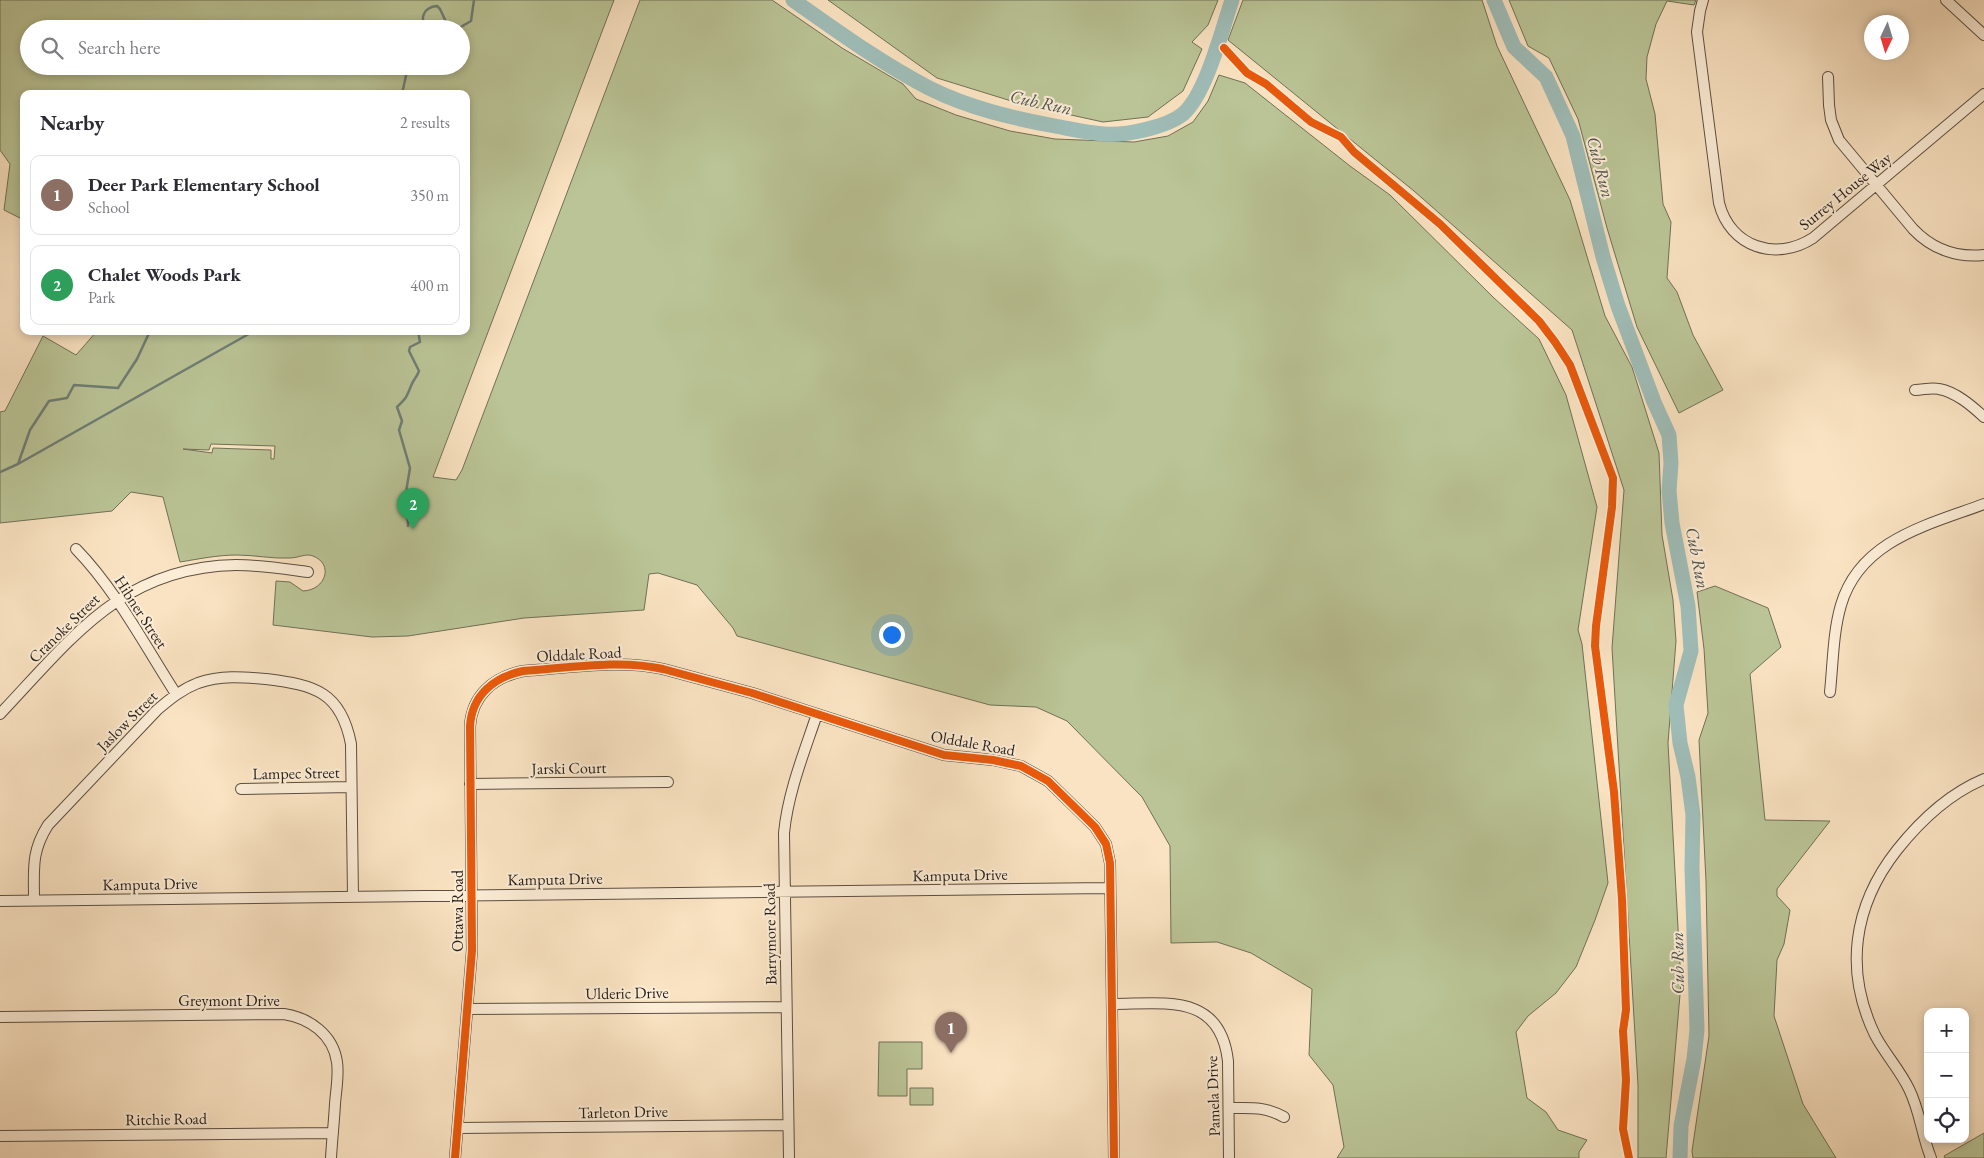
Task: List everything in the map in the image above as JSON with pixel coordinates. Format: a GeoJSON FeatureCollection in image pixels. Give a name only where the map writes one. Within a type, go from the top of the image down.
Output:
{"type":"FeatureCollection","features":[{"type":"Feature","properties":{"kind":"street","name":"Surrey House Way"},"geometry":{"type":"LineString","coordinates":[[1703,0],[1697,32],[1719,203],[1732,230],[1747,242],[1762,248],[1780,250],[1793,248],[1813,238],[1984,94]]}},
{"type":"Feature","properties":{"kind":"street"},"geometry":{"type":"LineString","coordinates":[[1946,0],[1984,35]]}},
{"type":"Feature","properties":{"kind":"street"},"geometry":{"type":"LineString","coordinates":[[1828,77],[1829,105],[1835,132],[1845,148],[1913,230],[1925,240],[1949,252],[1970,256],[1984,255]]}},
{"type":"Feature","properties":{"kind":"street"},"geometry":{"type":"LineString","coordinates":[[1915,390],[1928,388],[1946,391],[1984,417]]}},
{"type":"Feature","properties":{"kind":"street"},"geometry":{"type":"LineString","coordinates":[[1830,692],[1841,606],[1846,590],[1864,564],[1884,545],[1906,533],[1984,504]]}},
{"type":"Feature","properties":{"kind":"street","name":"Hibner Street"},"geometry":{"type":"LineString","coordinates":[[76,549],[91,564],[116,600],[176,694]]}},
{"type":"Feature","properties":{"kind":"street","name":"Cranoke Street"},"geometry":{"type":"LineString","coordinates":[[0,714],[79,631],[116,600],[150,583],[206,567],[254,566],[308,572]]}},
{"type":"Feature","properties":{"kind":"street","name":"Olddale Road"},"geometry":{"type":"LineString","coordinates":[[503,677],[523,671],[628,665],[649,666],[752,694],[944,755],[1004,762],[1021,766],[1038,774],[1055,788],[1100,834],[1106,844],[1109,856],[1114,1158]]}},
{"type":"Feature","properties":{"kind":"street","name":"Jaslow Street"},"geometry":{"type":"LineString","coordinates":[[34,900],[35,855],[38,841],[48,825],[157,710],[176,694],[206,681],[233,676],[297,683],[316,690],[336,706],[347,726],[351,744],[353,897]]}},
{"type":"Feature","properties":{"kind":"street","name":"Ottawa Road"},"geometry":{"type":"LineString","coordinates":[[455,1158],[472,950],[470,726],[474,708],[485,690],[503,677]]}},
{"type":"Feature","properties":{"kind":"street","name":"Barrymore Road"},"geometry":{"type":"LineString","coordinates":[[789,1158],[784,832],[787,809],[817,714]]}},
{"type":"Feature","properties":{"kind":"street"},"geometry":{"type":"LineString","coordinates":[[1931,1158],[1913,1097],[1902,1076],[1876,1037],[1862,1003],[1856,960],[1859,931],[1871,891],[1884,868],[1904,842],[1920,823],[1946,800],[1984,779]]}},
{"type":"Feature","properties":{"kind":"street","name":"Jarski Court"},"geometry":{"type":"LineString","coordinates":[[470,784],[668,782]]}},
{"type":"Feature","properties":{"kind":"street","name":"Lampec Street"},"geometry":{"type":"LineString","coordinates":[[241,789],[351,787]]}},
{"type":"Feature","properties":{"kind":"street","name":"Kamputa Drive"},"geometry":{"type":"LineString","coordinates":[[0,901],[1110,888]]}},
{"type":"Feature","properties":{"kind":"street","name":"Pamela Drive"},"geometry":{"type":"LineString","coordinates":[[1112,1004],[1180,1004],[1193,1007],[1207,1016],[1222,1035],[1227,1048],[1229,1158]]}},
{"type":"Feature","properties":{"kind":"street","name":"Ulderic Drive"},"geometry":{"type":"LineString","coordinates":[[468,1009],[786,1006]]}},
{"type":"Feature","properties":{"kind":"street","name":"Greymont Drive"},"geometry":{"type":"LineString","coordinates":[[0,1017],[265,1014],[296,1016],[308,1021],[320,1030],[329,1041],[335,1053],[338,1072],[331,1158]]}},
{"type":"Feature","properties":{"kind":"street"},"geometry":{"type":"LineString","coordinates":[[1229,1108],[1260,1108],[1271,1110],[1284,1117]]}},
{"type":"Feature","properties":{"kind":"street","name":"Tarleton Drive"},"geometry":{"type":"LineString","coordinates":[[458,1128],[788,1125]]}},
{"type":"Feature","properties":{"kind":"street","name":"Ritchie Road"},"geometry":{"type":"LineString","coordinates":[[0,1136],[333,1134]]}},
{"type":"Feature","properties":{"kind":"green space"},"geometry":{"type":"Polygon","coordinates":[[[0,0],[614,0],[433,477],[456,480],[462,470],[640,0],[772,0],[842,48],[903,84],[916,99],[956,115],[1010,131],[1055,139],[1134,142],[1168,136],[1193,122],[1208,101],[1219,75],[1245,83],[1350,166],[1390,195],[1494,298],[1539,339],[1566,395],[1597,507],[1578,630],[1582,644],[1608,883],[1576,967],[1556,993],[1528,1016],[1516,1032],[1527,1098],[1546,1112],[1558,1130],[1587,1140],[1579,1152],[1579,1158],[1337,1158],[1344,1147],[1333,1085],[1309,1055],[1312,989],[1251,953],[1217,942],[1171,943],[1170,846],[1142,797],[1067,721],[1036,707],[990,705],[737,636],[733,628],[697,585],[658,573],[649,574],[644,610],[524,618],[408,636],[372,637],[273,625],[276,581],[290,582],[303,591],[311,590],[322,582],[324,576],[324,565],[320,560],[308,555],[284,558],[237,555],[215,556],[180,562],[163,497],[131,492],[112,511],[0,523],[0,412],[5,411],[43,336],[76,355],[94,335],[470,335],[470,90],[20,90],[20,218],[4,210],[10,164],[0,150],[0,0]],[[211,444],[209,450],[183,449],[212,453],[213,448],[271,450],[271,459],[274,459],[275,446],[211,444]]]}},
{"type":"Feature","properties":{"kind":"green space"},"geometry":{"type":"Polygon","coordinates":[[[828,0],[1218,0],[1208,25],[1192,42],[1202,49],[1183,91],[1148,117],[1103,122],[1021,104],[937,78],[828,0]]]}},
{"type":"Feature","properties":{"kind":"green space"},"geometry":{"type":"Polygon","coordinates":[[[1243,0],[1482,0],[1497,46],[1570,200],[1605,316],[1632,367],[1659,453],[1662,535],[1673,600],[1676,641],[1668,743],[1681,983],[1666,1158],[1638,1158],[1638,1085],[1612,648],[1624,490],[1572,330],[1414,191],[1228,40],[1243,0]]]}},
{"type":"Feature","properties":{"kind":"green space"},"geometry":{"type":"Polygon","coordinates":[[[1509,0],[1696,0],[1694,5],[1667,1],[1656,24],[1647,57],[1646,79],[1655,114],[1663,204],[1671,222],[1667,278],[1677,292],[1693,335],[1723,390],[1679,413],[1637,327],[1607,228],[1578,119],[1549,58],[1528,46],[1509,0]]]}},
{"type":"Feature","properties":{"kind":"green space"},"geometry":{"type":"Polygon","coordinates":[[[1715,586],[1768,608],[1781,647],[1750,674],[1765,820],[1830,821],[1777,889],[1777,896],[1790,910],[1784,944],[1777,960],[1774,1016],[1803,1104],[1836,1158],[1693,1158],[1692,1151],[1709,1036],[1706,881],[1699,740],[1708,713],[1704,649],[1697,592],[1715,586]]]}},
{"type":"Feature","properties":{"kind":"green space"},"geometry":{"type":"Polygon","coordinates":[[[879,1042],[922,1042],[922,1069],[907,1069],[907,1096],[878,1096],[879,1042]]]}},
{"type":"Feature","properties":{"kind":"green space"},"geometry":{"type":"Polygon","coordinates":[[[910,1088],[933,1088],[933,1105],[910,1105],[910,1088]]]}},
{"type":"Feature","properties":{"kind":"green space"},"geometry":{"type":"Polygon","coordinates":[[[1984,1133],[1984,1158],[1945,1158],[1944,1156],[1984,1133]]]}},
{"type":"Feature","properties":{"kind":"waterway"},"geometry":{"type":"LineString","coordinates":[[470,22],[474,0]]}},
{"type":"Feature","properties":{"kind":"waterway","name":"Cub Run"},"geometry":{"type":"LineString","coordinates":[[793,0],[876,57],[944,95],[975,107],[1023,120],[1086,132],[1113,134],[1123,134],[1157,127],[1176,119],[1191,105],[1206,77],[1232,0]]}},
{"type":"Feature","properties":{"kind":"waterway","name":"Cub Run"},"geometry":{"type":"LineString","coordinates":[[1494,0],[1514,47],[1546,77],[1573,136],[1603,257],[1618,306],[1654,402],[1669,435],[1671,463],[1669,491],[1672,523],[1688,606],[1691,651],[1676,705],[1680,743],[1688,777],[1693,815],[1692,868],[1697,1030],[1694,1059],[1681,1126],[1680,1158]]}},
{"type":"Feature","properties":{"kind":"waterway"},"geometry":{"type":"LineString","coordinates":[[423,20],[426,11],[437,6],[445,20]]}},
{"type":"Feature","properties":{"kind":"waterway"},"geometry":{"type":"LineString","coordinates":[[403,90],[406,75]]}},
{"type":"Feature","properties":{"kind":"waterway"},"geometry":{"type":"LineString","coordinates":[[0,472],[18,464],[30,430],[49,401],[67,398],[74,385],[118,388],[137,359],[148,335]]}},
{"type":"Feature","properties":{"kind":"waterway"},"geometry":{"type":"LineString","coordinates":[[18,464],[247,335]]}},
{"type":"Feature","properties":{"kind":"waterway"},"geometry":{"type":"LineString","coordinates":[[408,526],[406,492],[410,468],[399,430],[402,421],[397,407],[406,397],[419,371],[409,351],[410,347],[420,342],[419,335]]}},
{"type":"Feature","properties":{"kind":"cycle path"},"geometry":{"type":"LineString","coordinates":[[1224,48],[1247,73],[1266,84],[1311,122],[1341,137],[1354,152],[1440,224],[1539,321],[1570,365],[1613,478],[1612,507],[1595,646],[1614,792],[1622,899],[1626,1010],[1623,1031],[1626,1080],[1623,1129],[1629,1158]]}},
{"type":"Feature","properties":{"kind":"cycle path"},"geometry":{"type":"LineString","coordinates":[[455,1158],[472,950],[470,726],[475,705],[486,689],[512,674],[523,671],[612,664],[663,669],[752,693],[944,755],[993,760],[1021,766],[1048,781],[1095,827],[1106,844],[1110,863],[1114,1158]]}},
{"type":"Feature","properties":{"kind":"place","name":"Chalet Woods Park"},"geometry":{"type":"Point","coordinates":[413,529]}},
{"type":"Feature","properties":{"kind":"place","name":"Deer Park Elementary School"},"geometry":{"type":"Point","coordinates":[951,1053]}}]}
